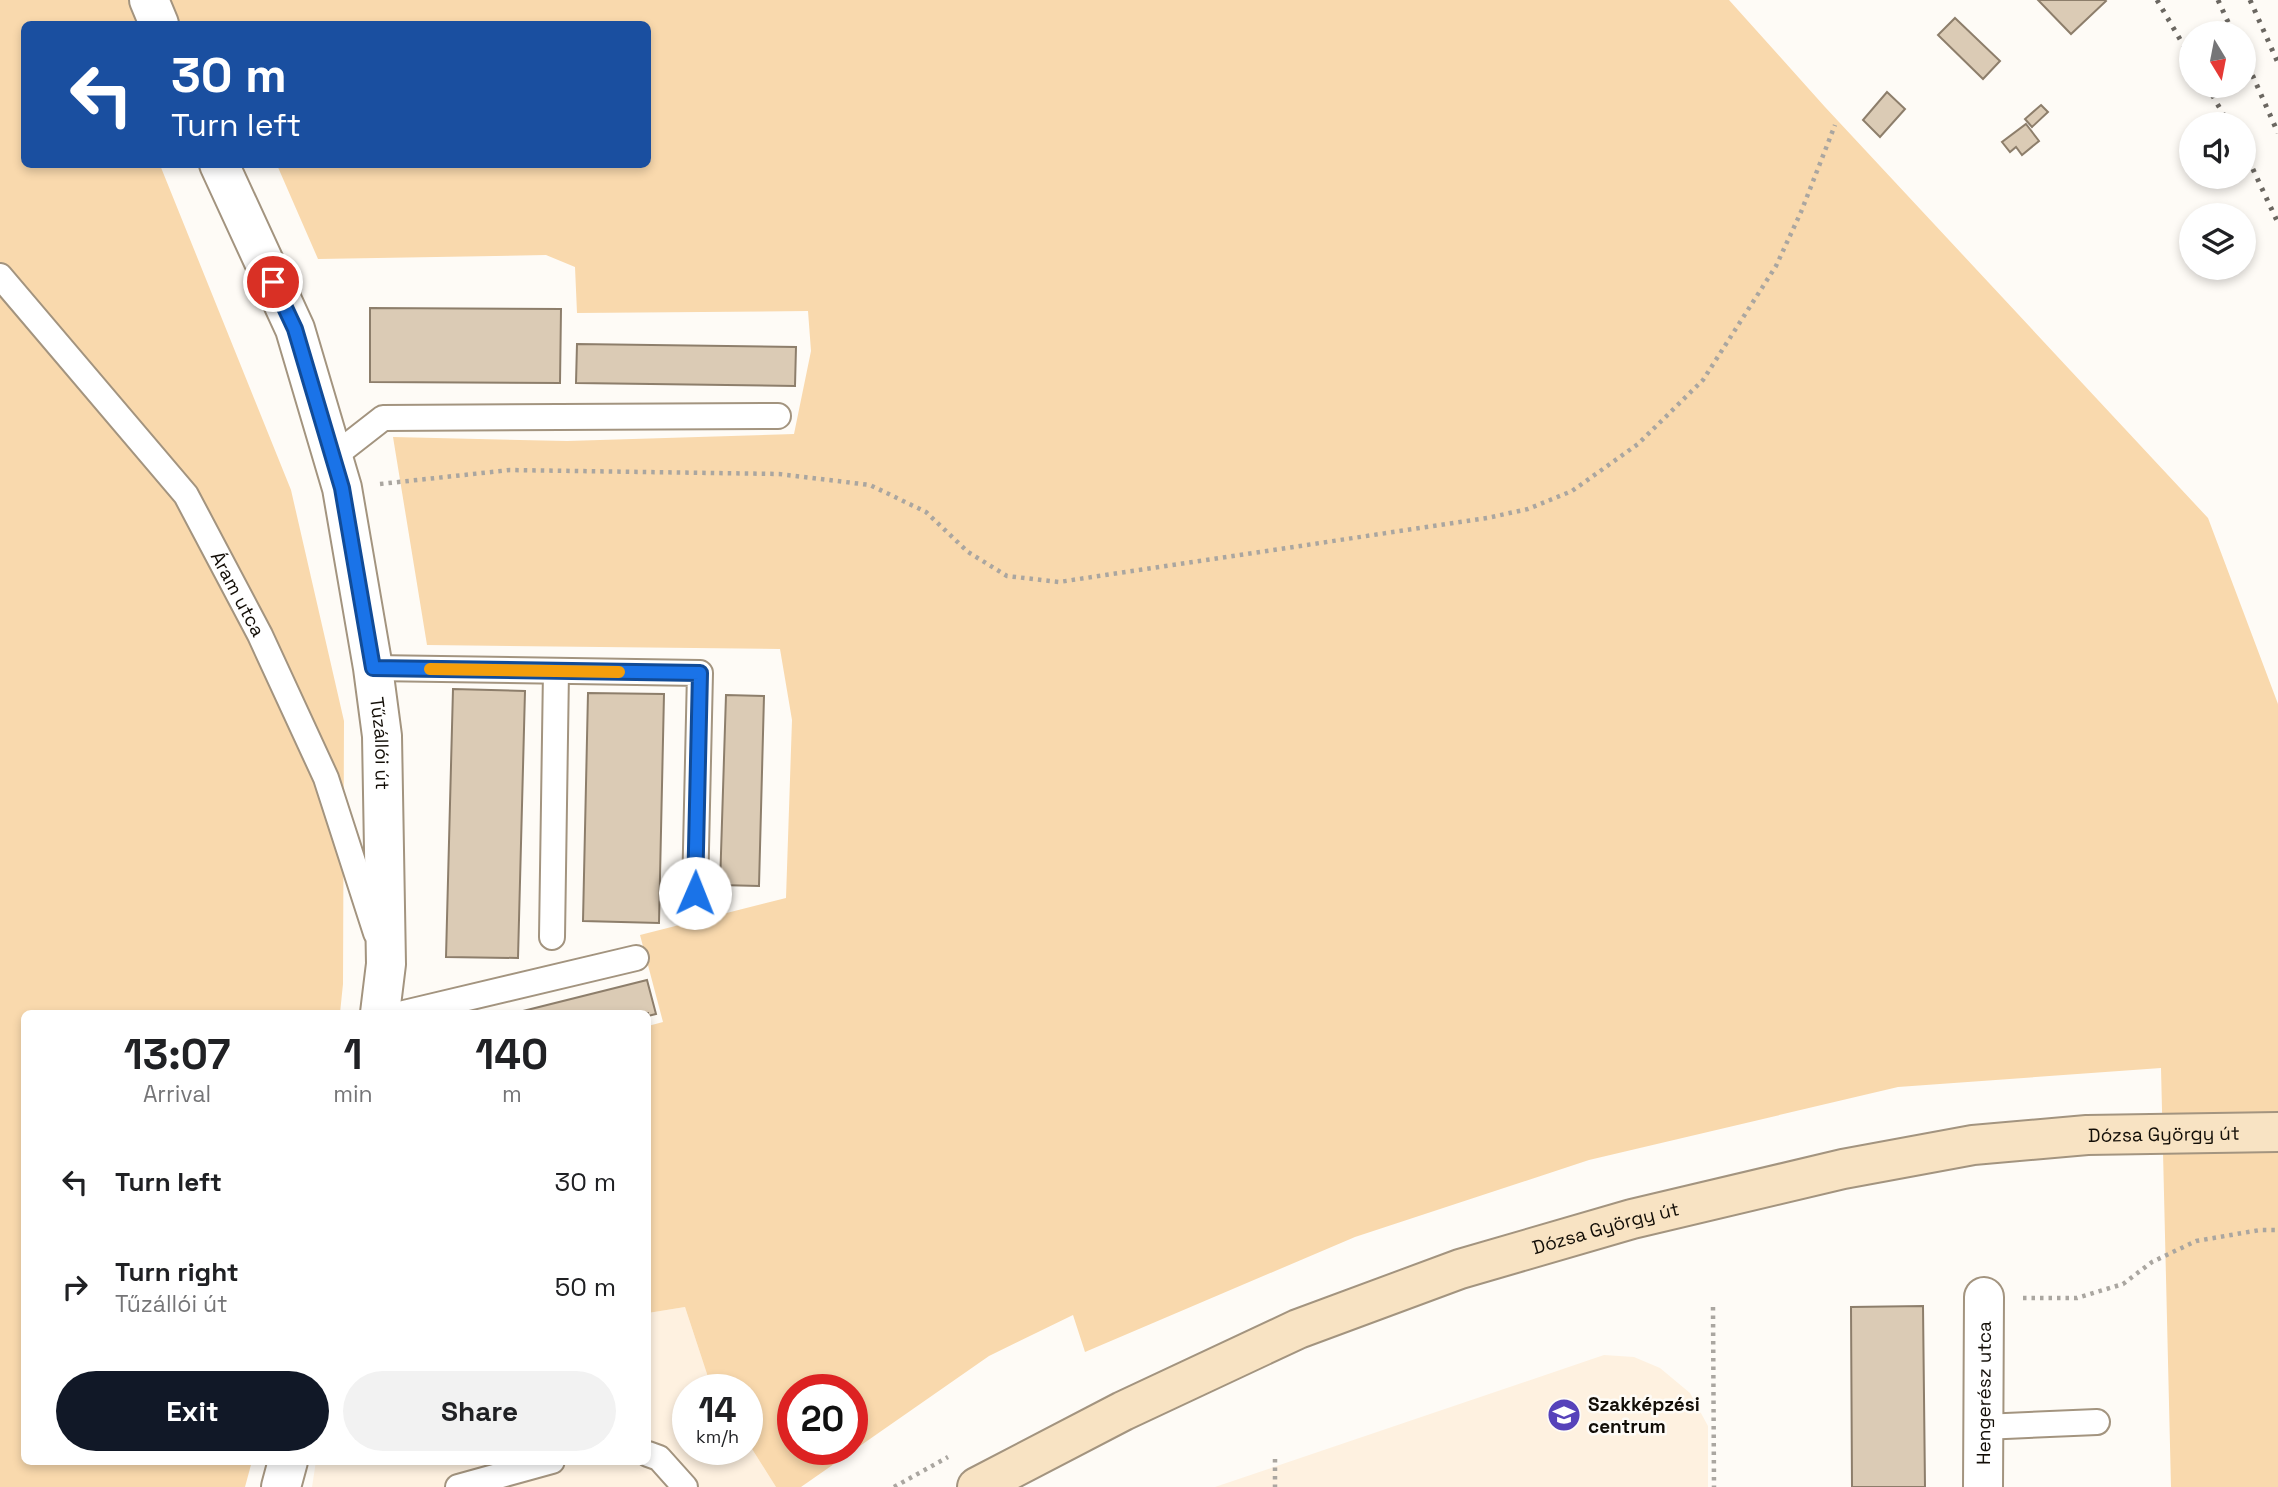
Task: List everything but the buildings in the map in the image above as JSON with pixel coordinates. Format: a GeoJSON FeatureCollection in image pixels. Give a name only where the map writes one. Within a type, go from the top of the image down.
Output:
{"type":"FeatureCollection","features":[{"type":"Feature","properties":{"kind":"street"},"geometry":{"type":"LineString","coordinates":[[149,0],[158,21]]}},
{"type":"Feature","properties":{"kind":"street","name":"Tűzállói út"},"geometry":{"type":"LineString","coordinates":[[221,168],[295,329],[337,472],[373,668],[382,736],[386,964],[380,1010]]}},
{"type":"Feature","properties":{"kind":"street","name":"Dózsa György út"},"geometry":{"type":"LineString","coordinates":[[977,1487],[1124,1411],[1298,1329],[1460,1269],[1632,1219],[1843,1169],[1973,1145],[2087,1135],[2278,1132]]}},
{"type":"Feature","properties":{"kind":"street","name":"Hengerész utca"},"geometry":{"type":"LineString","coordinates":[[1983,1487],[1984,1297]]}},
{"type":"Feature","properties":{"kind":"street"},"geometry":{"type":"LineString","coordinates":[[281,1487],[287,1465]]}},
{"type":"Feature","properties":{"kind":"lane","name":"Áram utca"},"geometry":{"type":"LineString","coordinates":[[0,276],[186,495],[260,635],[326,778],[386,964]]}},
{"type":"Feature","properties":{"kind":"lane"},"geometry":{"type":"LineString","coordinates":[[337,472],[383,418],[778,416]]}},
{"type":"Feature","properties":{"kind":"lane"},"geometry":{"type":"LineString","coordinates":[[373,668],[700,673],[695,893]]}},
{"type":"Feature","properties":{"kind":"lane"},"geometry":{"type":"LineString","coordinates":[[552,937],[556,671]]}},
{"type":"Feature","properties":{"kind":"lane"},"geometry":{"type":"LineString","coordinates":[[417,1010],[636,958]]}},
{"type":"Feature","properties":{"kind":"lane"},"geometry":{"type":"LineString","coordinates":[[1983,1427],[2097,1422]]}},
{"type":"Feature","properties":{"kind":"lane"},"geometry":{"type":"LineString","coordinates":[[651,1455],[659,1458],[685,1487]]}},
{"type":"Feature","properties":{"kind":"lane"},"geometry":{"type":"LineString","coordinates":[[458,1487],[538,1465]]}},
{"type":"Feature","properties":{"kind":"path"},"geometry":{"type":"LineString","coordinates":[[337,472],[510,470],[779,474],[870,485],[926,512],[968,552],[1007,576],[1059,583],[1487,518],[1528,509],[1572,491],[1638,444],[1703,380],[1776,266],[1801,212],[1835,125]]}},
{"type":"Feature","properties":{"kind":"path"},"geometry":{"type":"LineString","coordinates":[[1984,1297],[2077,1298],[2123,1284],[2152,1262],[2196,1241],[2260,1230],[2278,1230]]}},
{"type":"Feature","properties":{"kind":"path"},"geometry":{"type":"LineString","coordinates":[[1713,1307],[1714,1487]]}},
{"type":"Feature","properties":{"kind":"path"},"geometry":{"type":"LineString","coordinates":[[1275,1458],[1275,1487]]}},
{"type":"Feature","properties":{"kind":"shaded area"},"geometry":{"type":"Polygon","coordinates":[[[0,0],[1729,0],[1825,107],[2208,518],[2278,704],[2278,1487],[2171,1487],[2161,1068],[1898,1087],[1589,1160],[1355,1237],[1085,1352],[1073,1315],[989,1356],[868,1440],[868,1374],[777,1374],[777,1465],[833,1465],[801,1487],[776,1487],[762,1465],[763,1374],[707,1374],[685,1307],[651,1313],[651,1025],[663,1022],[640,935],[786,898],[792,720],[780,649],[427,645],[393,437],[567,441],[794,434],[811,351],[808,311],[577,313],[575,267],[546,255],[318,259],[278,168],[651,168],[651,21],[21,21],[21,168],[161,168],[291,490],[344,721],[343,984],[340,1010],[21,1010],[21,1465],[251,1465],[245,1487],[0,1487],[0,0]]]}},
{"type":"Feature","properties":{"kind":"shaded area"},"geometry":{"type":"Polygon","coordinates":[[[685,1307],[707,1374],[672,1374],[672,1465],[762,1465],[776,1487],[312,1487],[315,1465],[651,1465],[651,1313],[685,1307]]]}},
{"type":"Feature","properties":{"kind":"shaded area","name":"Szakképzési centrum"},"geometry":{"type":"Polygon","coordinates":[[[1604,1355],[1634,1357],[1660,1368],[1690,1393],[1708,1426],[1708,1487],[1215,1487],[1604,1355]]]}},
{"type":"Feature","properties":{"kind":"railway"},"geometry":{"type":"LineString","coordinates":[[2157,0],[2179,38]]}},
{"type":"Feature","properties":{"kind":"railway"},"geometry":{"type":"LineString","coordinates":[[2218,0],[2228,21]]}},
{"type":"Feature","properties":{"kind":"railway"},"geometry":{"type":"LineString","coordinates":[[2250,0],[2278,63]]}},
{"type":"Feature","properties":{"kind":"railway"},"geometry":{"type":"LineString","coordinates":[[2256,83],[2278,133]]}},
{"type":"Feature","properties":{"kind":"railway"},"geometry":{"type":"LineString","coordinates":[[2214,98],[2222,112]]}},
{"type":"Feature","properties":{"kind":"railway"},"geometry":{"type":"LineString","coordinates":[[2256,176],[2278,223]]}},
{"type":"Feature","properties":{"kind":"slow traffic"},"geometry":{"type":"LineString","coordinates":[[430,669],[619,672]]}},
{"type":"Feature","properties":{"kind":"place","name":"Szakképzési centrum"},"geometry":{"type":"Point","coordinates":[1564,1415]}},
{"type":"Feature","properties":{"kind":"route"},"geometry":{"type":"LineString","coordinates":[[273,282],[295,329],[342,488],[373,668],[700,673],[695,893]]}}]}
